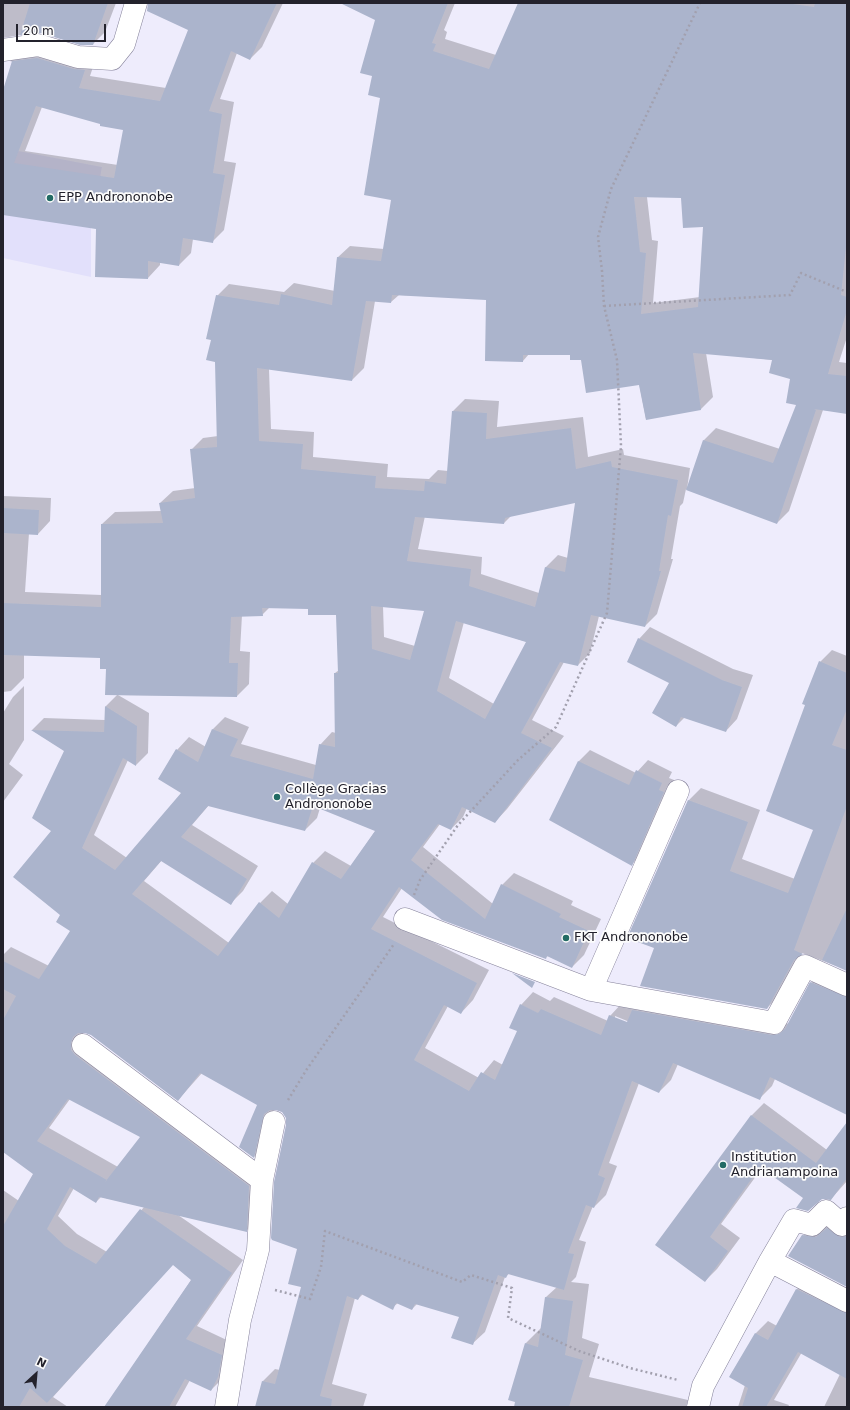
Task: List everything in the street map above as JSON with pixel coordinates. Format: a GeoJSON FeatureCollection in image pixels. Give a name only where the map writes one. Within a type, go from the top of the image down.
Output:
{"type":"FeatureCollection","features":[{"type":"Feature","properties":{"kind":"street"},"geometry":{"type":"LineString","coordinates":[[3,50],[38,45],[78,57],[112,59],[124,44],[136,3]]}},
{"type":"Feature","properties":{"kind":"street"},"geometry":{"type":"LineString","coordinates":[[591,990],[678,791]]}},
{"type":"Feature","properties":{"kind":"street"},"geometry":{"type":"LineString","coordinates":[[405,919],[591,990],[774,1023],[805,966],[847,984]]}},
{"type":"Feature","properties":{"kind":"street"},"geometry":{"type":"LineString","coordinates":[[84,1045],[262,1180]]}},
{"type":"Feature","properties":{"kind":"street"},"geometry":{"type":"LineString","coordinates":[[226,1407],[240,1320],[258,1250],[262,1180],[274,1122]]}},
{"type":"Feature","properties":{"kind":"street"},"geometry":{"type":"LineString","coordinates":[[698,1407],[703,1386],[770,1261],[794,1220],[812,1225],[826,1211],[842,1225],[847,1218]]}},
{"type":"Feature","properties":{"kind":"street"},"geometry":{"type":"LineString","coordinates":[[770,1261],[847,1301]]}},
{"type":"Feature","properties":{"kind":"path"},"geometry":{"type":"LineString","coordinates":[[274,1122],[307,1069],[394,946],[420,880],[458,825],[518,760],[556,728],[607,613],[621,446],[617,360],[604,306],[598,237],[611,188],[700,3]]}},
{"type":"Feature","properties":{"kind":"path"},"geometry":{"type":"LineString","coordinates":[[604,306],[790,295],[801,273],[847,292]]}},
{"type":"Feature","properties":{"kind":"path"},"geometry":{"type":"LineString","coordinates":[[249,1283],[310,1299],[321,1267],[325,1231],[462,1282],[471,1275],[512,1288],[508,1318],[579,1351],[630,1368],[703,1386]]}},
{"type":"Feature","properties":{"kind":"shaded area","name":"EPP Andrononobe"},"geometry":{"type":"Polygon","coordinates":[[[3,148],[102,167],[91,229],[91,277],[3,258],[3,148]]]}},
{"type":"Feature","properties":{"kind":"building"},"geometry":{"type":"Polygon","coordinates":[[[30,3],[108,3],[93,45],[80,45],[41,33],[20,35],[30,3]]]}},
{"type":"Feature","properties":{"kind":"building"},"geometry":{"type":"Polygon","coordinates":[[[148,3],[277,3],[250,60],[231,51],[209,111],[222,114],[213,173],[225,175],[213,243],[183,238],[179,266],[148,261],[148,279],[95,277],[96,229],[3,215],[3,90],[12,61],[37,58],[74,69],[85,70],[79,88],[160,101],[188,30],[147,11],[148,3]],[[36,106],[14,163],[114,178],[123,130],[100,126],[100,124],[36,106]]]}},
{"type":"Feature","properties":{"kind":"building"},"geometry":{"type":"Polygon","coordinates":[[[340,3],[448,3],[432,43],[436,44],[433,51],[489,69],[518,3],[786,3],[814,7],[815,3],[847,3],[847,238],[841,295],[847,297],[847,310],[828,374],[847,376],[847,414],[814,409],[816,410],[777,524],[686,490],[703,440],[773,463],[796,405],[786,403],[790,379],[769,373],[772,360],[693,353],[701,410],[646,420],[639,385],[586,393],[581,360],[570,360],[570,355],[523,355],[523,362],[485,361],[486,300],[392,295],[391,303],[366,301],[352,381],[257,368],[259,441],[303,444],[301,469],[376,476],[375,488],[424,491],[425,481],[446,484],[452,411],[487,413],[486,439],[571,428],[576,469],[611,461],[612,467],[678,480],[671,516],[668,515],[659,571],[661,571],[645,627],[591,615],[578,666],[560,662],[521,733],[552,748],[495,823],[462,807],[451,830],[438,824],[411,860],[485,919],[501,884],[561,914],[559,917],[589,931],[572,968],[547,956],[546,959],[442,920],[399,887],[371,929],[477,983],[461,1014],[444,1005],[414,1060],[469,1091],[481,1072],[495,1080],[517,1031],[509,1028],[520,1004],[538,1013],[541,1009],[601,1035],[609,1015],[627,1022],[632,1010],[772,1035],[779,1034],[785,1029],[810,982],[847,997],[847,1115],[770,1077],[760,1100],[673,1063],[659,1093],[632,1081],[598,1175],[605,1178],[594,1208],[586,1205],[568,1253],[574,1254],[564,1290],[508,1274],[506,1278],[498,1275],[473,1345],[451,1338],[459,1317],[415,1304],[412,1310],[396,1303],[393,1310],[361,1294],[358,1300],[347,1296],[320,1396],[332,1399],[331,1407],[255,1407],[262,1381],[275,1384],[301,1287],[288,1284],[297,1249],[272,1240],[271,1238],[274,1182],[286,1125],[286,1118],[282,1112],[276,1110],[270,1110],[264,1114],[254,1158],[239,1147],[257,1105],[200,1073],[178,1101],[91,1035],[78,1033],[73,1037],[71,1043],[71,1050],[75,1055],[249,1186],[247,1232],[99,1197],[96,1203],[70,1187],[47,1229],[65,1246],[96,1264],[140,1209],[232,1273],[186,1339],[222,1355],[218,1377],[211,1391],[185,1379],[169,1407],[104,1407],[191,1280],[173,1265],[47,1403],[30,1388],[19,1407],[3,1407],[3,1226],[33,1174],[3,1152],[3,1020],[16,996],[3,989],[3,961],[39,979],[70,931],[56,922],[60,915],[13,877],[51,831],[32,818],[64,751],[31,730],[104,732],[105,706],[137,726],[136,766],[123,758],[82,848],[115,870],[181,793],[158,779],[176,749],[198,762],[212,729],[238,739],[230,756],[313,779],[319,744],[335,747],[334,673],[338,673],[336,615],[308,615],[308,609],[262,608],[263,616],[231,617],[229,663],[238,663],[237,697],[105,695],[106,669],[100,669],[100,658],[3,655],[3,603],[101,607],[101,524],[163,523],[159,503],[195,498],[190,449],[217,447],[215,362],[206,360],[211,340],[206,339],[216,295],[279,305],[281,294],[332,305],[337,257],[381,261],[391,200],[364,195],[380,98],[368,95],[372,76],[360,73],[375,20],[340,3]],[[634,197],[640,252],[646,253],[641,314],[698,307],[703,227],[683,228],[681,198],[634,197]],[[575,503],[505,518],[504,524],[415,517],[407,561],[471,569],[469,586],[535,607],[545,567],[565,572],[575,503]],[[371,606],[372,649],[410,660],[424,611],[371,606]],[[456,621],[437,691],[485,719],[526,642],[456,621]],[[208,806],[181,837],[247,879],[231,905],[161,861],[132,894],[218,956],[259,902],[279,918],[312,862],[341,879],[375,831],[313,806],[305,831],[208,806]],[[68,1099],[37,1141],[107,1180],[140,1137],[68,1099]]]}},
{"type":"Feature","properties":{"kind":"building"},"geometry":{"type":"Polygon","coordinates":[[[3,508],[39,510],[38,535],[3,533],[3,508]]]}},
{"type":"Feature","properties":{"kind":"building"},"geometry":{"type":"Polygon","coordinates":[[[638,638],[722,680],[742,687],[726,732],[681,717],[676,727],[652,713],[669,683],[627,662],[638,638]]]}},
{"type":"Feature","properties":{"kind":"building"},"geometry":{"type":"Polygon","coordinates":[[[819,661],[847,673],[847,709],[832,745],[847,750],[847,806],[794,950],[803,954],[794,960],[767,1009],[640,986],[654,948],[627,938],[688,800],[748,822],[730,871],[788,893],[813,830],[766,811],[805,705],[802,704],[819,661]]]}},
{"type":"Feature","properties":{"kind":"building"},"geometry":{"type":"Polygon","coordinates":[[[578,761],[629,785],[636,770],[662,783],[659,790],[664,792],[632,866],[549,820],[578,761]]]}},
{"type":"Feature","properties":{"kind":"building"},"geometry":{"type":"Polygon","coordinates":[[[847,908],[847,971],[822,960],[847,908]]]}},
{"type":"Feature","properties":{"kind":"building"},"geometry":{"type":"Polygon","coordinates":[[[512,973],[535,982],[532,988],[512,973]]]}},
{"type":"Feature","properties":{"kind":"building"},"geometry":{"type":"Polygon","coordinates":[[[751,1115],[816,1163],[847,1122],[847,1178],[831,1200],[822,1199],[808,1211],[796,1208],[803,1198],[760,1167],[710,1237],[728,1251],[705,1282],[655,1245],[751,1115]]]}},
{"type":"Feature","properties":{"kind":"building"},"geometry":{"type":"Polygon","coordinates":[[[827,1228],[840,1237],[847,1236],[847,1287],[788,1256],[802,1235],[816,1237],[827,1228]]]}},
{"type":"Feature","properties":{"kind":"building"},"geometry":{"type":"Polygon","coordinates":[[[796,1289],[847,1313],[847,1379],[798,1352],[766,1407],[742,1407],[748,1388],[729,1377],[755,1333],[768,1340],[796,1289]]]}},
{"type":"Feature","properties":{"kind":"building"},"geometry":{"type":"Polygon","coordinates":[[[545,1297],[573,1301],[565,1355],[583,1360],[569,1407],[514,1407],[515,1402],[508,1400],[525,1343],[538,1347],[545,1297]]]}},
{"type":"Feature","properties":{"kind":"place","name":"EPP Andrononobe"},"geometry":{"type":"Point","coordinates":[50,198]}},
{"type":"Feature","properties":{"kind":"place","name":"Collège Gracias Andrononobe"},"geometry":{"type":"Point","coordinates":[277,797]}},
{"type":"Feature","properties":{"kind":"place","name":"FKT Andrononobe"},"geometry":{"type":"Point","coordinates":[566,938]}},
{"type":"Feature","properties":{"kind":"place","name":"Institution Andrianampoina"},"geometry":{"type":"Point","coordinates":[723,1165]}}]}
